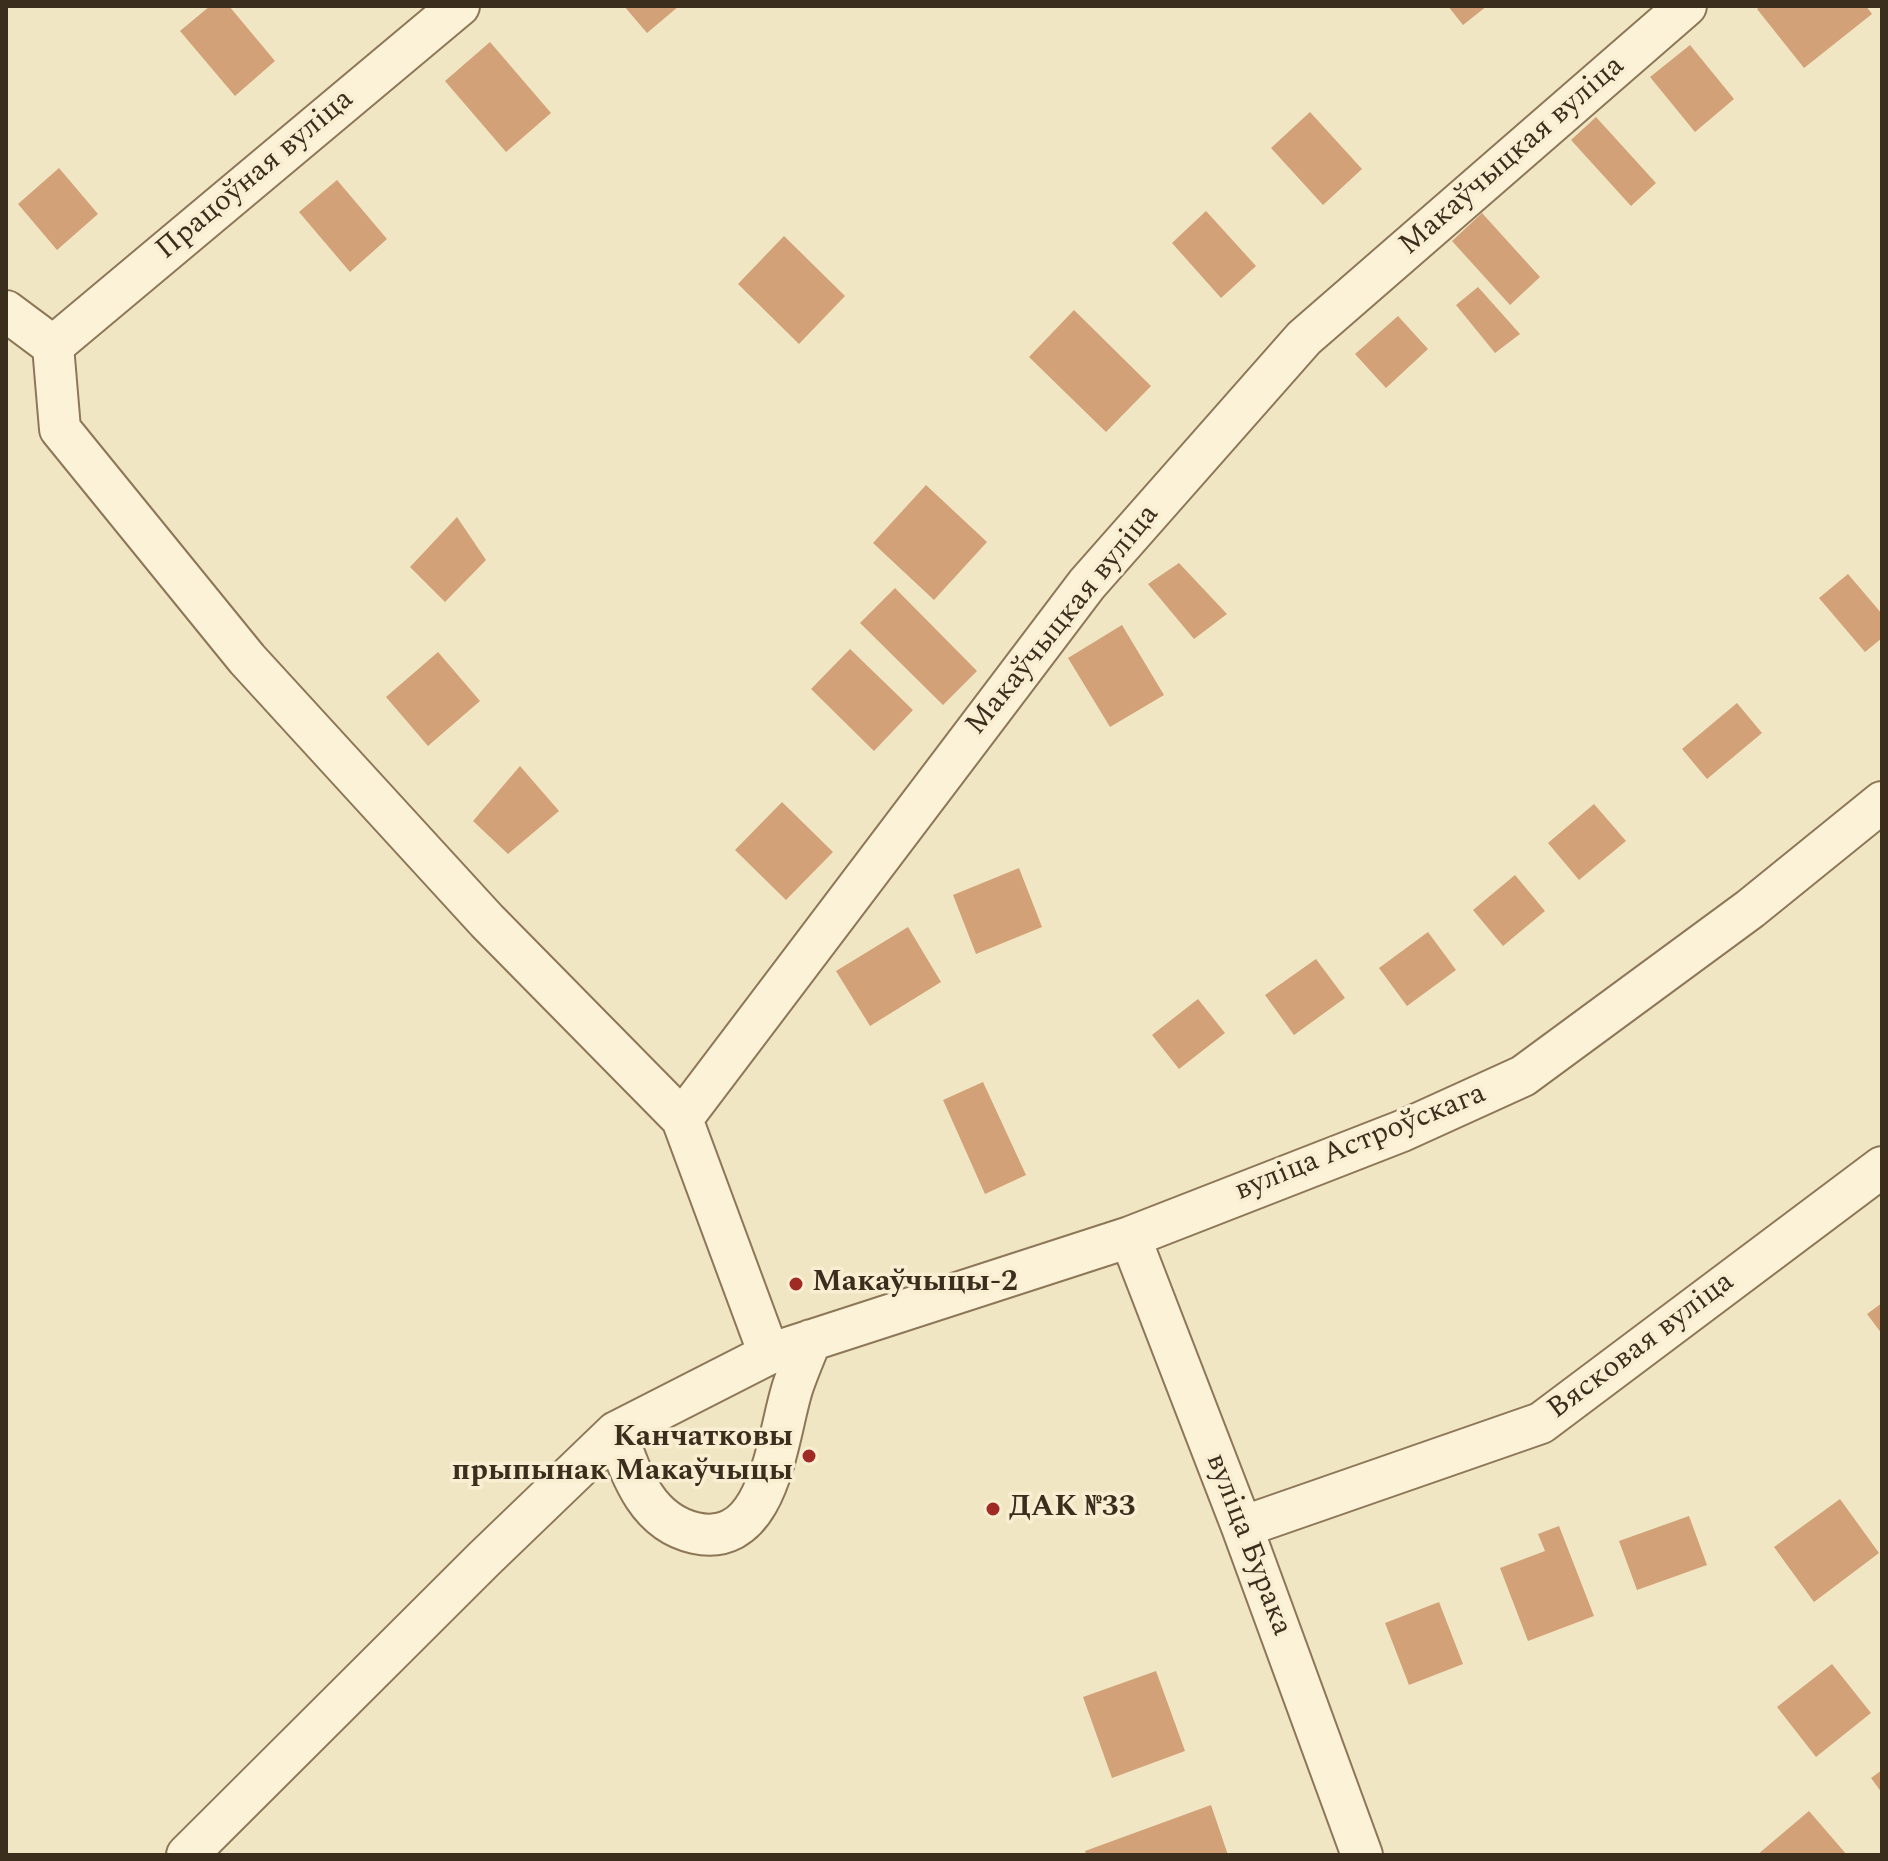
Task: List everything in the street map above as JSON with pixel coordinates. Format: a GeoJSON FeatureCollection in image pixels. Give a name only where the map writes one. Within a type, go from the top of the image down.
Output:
{"type":"FeatureCollection","features":[{"type":"Feature","properties":{"kind":"street","name":"Працоўная вуліца"},"geometry":{"type":"LineString","coordinates":[[53,346],[459,6]]}},
{"type":"Feature","properties":{"kind":"street","name":"Макаўчыцкая вуліца"},"geometry":{"type":"LineString","coordinates":[[682,1119],[1087,584],[1304,338],[1686,6]]}},
{"type":"Feature","properties":{"kind":"street"},"geometry":{"type":"LineString","coordinates":[[6,311],[53,346],[60,429],[227,635],[487,921],[682,1119],[769,1354]]}},
{"type":"Feature","properties":{"kind":"street","name":"вуліца Астроўскага"},"geometry":{"type":"LineString","coordinates":[[187,1855],[616,1432],[769,1354],[1130,1237],[1402,1131],[1523,1076],[1750,909],[1882,802]]}},
{"type":"Feature","properties":{"kind":"street","name":"Вясковая вуліца"},"geometry":{"type":"LineString","coordinates":[[1242,1527],[1541,1423],[1882,1167]]}},
{"type":"Feature","properties":{"kind":"street","name":"вуліца Бурака"},"geometry":{"type":"LineString","coordinates":[[1130,1237],[1242,1527],[1362,1855]]}},
{"type":"Feature","properties":{"kind":"street"},"geometry":{"type":"LineString","coordinates":[[616,1432],[632,1477],[653,1510],[678,1529],[701,1534],[727,1531],[746,1518],[767,1485],[793,1386],[811,1340]]}},
{"type":"Feature","properties":{"kind":"building"},"geometry":{"type":"Polygon","coordinates":[[[210,6],[229,6],[275,61],[235,96],[180,31],[210,6]]]}},
{"type":"Feature","properties":{"kind":"building"},"geometry":{"type":"Polygon","coordinates":[[[624,6],[679,6],[647,33],[624,6]]]}},
{"type":"Feature","properties":{"kind":"building"},"geometry":{"type":"Polygon","coordinates":[[[1448,6],[1487,6],[1463,25],[1448,6]]]}},
{"type":"Feature","properties":{"kind":"building"},"geometry":{"type":"Polygon","coordinates":[[[1761,6],[1866,6],[1872,14],[1804,68],[1757,9],[1761,6]]]}},
{"type":"Feature","properties":{"kind":"building"},"geometry":{"type":"Polygon","coordinates":[[[490,42],[551,113],[506,152],[445,81],[490,42]]]}},
{"type":"Feature","properties":{"kind":"building"},"geometry":{"type":"Polygon","coordinates":[[[1690,45],[1734,99],[1695,132],[1650,77],[1690,45]]]}},
{"type":"Feature","properties":{"kind":"building"},"geometry":{"type":"Polygon","coordinates":[[[1310,112],[1362,169],[1323,205],[1271,148],[1310,112]]]}},
{"type":"Feature","properties":{"kind":"building"},"geometry":{"type":"Polygon","coordinates":[[[1596,117],[1656,183],[1631,206],[1571,140],[1596,117]]]}},
{"type":"Feature","properties":{"kind":"building"},"geometry":{"type":"Polygon","coordinates":[[[59,168],[98,214],[57,250],[18,204],[59,168]]]}},
{"type":"Feature","properties":{"kind":"building"},"geometry":{"type":"Polygon","coordinates":[[[337,180],[387,239],[350,272],[299,212],[337,180]]]}},
{"type":"Feature","properties":{"kind":"building"},"geometry":{"type":"Polygon","coordinates":[[[1206,211],[1256,266],[1221,298],[1172,243],[1206,211]]]}},
{"type":"Feature","properties":{"kind":"building"},"geometry":{"type":"Polygon","coordinates":[[[1482,213],[1540,277],[1510,305],[1452,241],[1482,213]]]}},
{"type":"Feature","properties":{"kind":"building"},"geometry":{"type":"Polygon","coordinates":[[[784,236],[845,296],[799,344],[738,284],[784,236]]]}},
{"type":"Feature","properties":{"kind":"building"},"geometry":{"type":"Polygon","coordinates":[[[1478,287],[1520,334],[1495,353],[1456,305],[1478,287]]]}},
{"type":"Feature","properties":{"kind":"building"},"geometry":{"type":"Polygon","coordinates":[[[1074,310],[1151,386],[1106,432],[1029,357],[1074,310]]]}},
{"type":"Feature","properties":{"kind":"building"},"geometry":{"type":"Polygon","coordinates":[[[1398,316],[1428,349],[1386,388],[1355,354],[1398,316]]]}},
{"type":"Feature","properties":{"kind":"building"},"geometry":{"type":"Polygon","coordinates":[[[926,485],[987,542],[934,600],[873,543],[926,485]]]}},
{"type":"Feature","properties":{"kind":"building"},"geometry":{"type":"Polygon","coordinates":[[[457,517],[486,560],[445,602],[410,567],[457,517]]]}},
{"type":"Feature","properties":{"kind":"building"},"geometry":{"type":"Polygon","coordinates":[[[1179,563],[1227,614],[1194,639],[1148,584],[1179,563]]]}},
{"type":"Feature","properties":{"kind":"building"},"geometry":{"type":"Polygon","coordinates":[[[1848,574],[1882,614],[1882,638],[1865,652],[1819,598],[1848,574]]]}},
{"type":"Feature","properties":{"kind":"building"},"geometry":{"type":"Polygon","coordinates":[[[895,588],[977,671],[943,705],[860,623],[895,588]]]}},
{"type":"Feature","properties":{"kind":"building"},"geometry":{"type":"Polygon","coordinates":[[[1122,625],[1164,695],[1110,727],[1068,658],[1122,625]]]}},
{"type":"Feature","properties":{"kind":"building"},"geometry":{"type":"Polygon","coordinates":[[[850,649],[913,710],[874,751],[811,689],[850,649]]]}},
{"type":"Feature","properties":{"kind":"building"},"geometry":{"type":"Polygon","coordinates":[[[438,652],[480,701],[428,746],[386,697],[438,652]]]}},
{"type":"Feature","properties":{"kind":"building"},"geometry":{"type":"Polygon","coordinates":[[[1737,703],[1762,733],[1707,779],[1682,749],[1737,703]]]}},
{"type":"Feature","properties":{"kind":"building"},"geometry":{"type":"Polygon","coordinates":[[[520,766],[559,811],[508,854],[473,821],[520,766]]]}},
{"type":"Feature","properties":{"kind":"building"},"geometry":{"type":"Polygon","coordinates":[[[782,802],[833,852],[786,900],[735,850],[782,802]]]}},
{"type":"Feature","properties":{"kind":"building"},"geometry":{"type":"Polygon","coordinates":[[[1594,804],[1626,841],[1579,880],[1548,843],[1594,804]]]}},
{"type":"Feature","properties":{"kind":"building"},"geometry":{"type":"Polygon","coordinates":[[[1019,868],[1042,927],[976,954],[953,895],[1019,868]]]}},
{"type":"Feature","properties":{"kind":"building"},"geometry":{"type":"Polygon","coordinates":[[[1515,875],[1545,911],[1503,946],[1473,910],[1515,875]]]}},
{"type":"Feature","properties":{"kind":"building"},"geometry":{"type":"Polygon","coordinates":[[[908,927],[941,982],[870,1026],[836,971],[908,927]]]}},
{"type":"Feature","properties":{"kind":"building"},"geometry":{"type":"Polygon","coordinates":[[[1428,932],[1456,970],[1407,1006],[1379,968],[1428,932]]]}},
{"type":"Feature","properties":{"kind":"building"},"geometry":{"type":"Polygon","coordinates":[[[1316,959],[1345,998],[1294,1035],[1265,995],[1316,959]]]}},
{"type":"Feature","properties":{"kind":"building"},"geometry":{"type":"Polygon","coordinates":[[[1198,999],[1225,1033],[1179,1069],[1152,1035],[1198,999]]]}},
{"type":"Feature","properties":{"kind":"building"},"geometry":{"type":"Polygon","coordinates":[[[983,1082],[1026,1175],[985,1194],[943,1100],[983,1082]]]}},
{"type":"Feature","properties":{"kind":"building"},"geometry":{"type":"Polygon","coordinates":[[[1882,1303],[1882,1334],[1867,1314],[1882,1303]]]}},
{"type":"Feature","properties":{"kind":"building"},"geometry":{"type":"Polygon","coordinates":[[[1840,1499],[1879,1553],[1814,1602],[1774,1547],[1840,1499]]]}},
{"type":"Feature","properties":{"kind":"building"},"geometry":{"type":"Polygon","coordinates":[[[1689,1516],[1707,1565],[1637,1590],[1619,1541],[1689,1516]]]}},
{"type":"Feature","properties":{"kind":"building"},"geometry":{"type":"Polygon","coordinates":[[[1559,1526],[1594,1616],[1528,1641],[1500,1568],[1545,1551],[1538,1534],[1559,1526]]]}},
{"type":"Feature","properties":{"kind":"building"},"geometry":{"type":"Polygon","coordinates":[[[1439,1602],[1463,1664],[1409,1685],[1385,1623],[1439,1602]]]}},
{"type":"Feature","properties":{"kind":"building"},"geometry":{"type":"Polygon","coordinates":[[[1832,1664],[1871,1713],[1816,1757],[1777,1707],[1832,1664]]]}},
{"type":"Feature","properties":{"kind":"building"},"geometry":{"type":"Polygon","coordinates":[[[1156,1671],[1185,1751],[1112,1778],[1083,1697],[1156,1671]]]}},
{"type":"Feature","properties":{"kind":"building"},"geometry":{"type":"Polygon","coordinates":[[[1882,1770],[1882,1793],[1871,1778],[1882,1770]]]}},
{"type":"Feature","properties":{"kind":"building"},"geometry":{"type":"Polygon","coordinates":[[[1211,1805],[1228,1855],[1086,1855],[1085,1851],[1211,1805]]]}},
{"type":"Feature","properties":{"kind":"building"},"geometry":{"type":"Polygon","coordinates":[[[1809,1811],[1847,1855],[1757,1855],[1809,1811]]]}},
{"type":"Feature","properties":{"kind":"place","name":"Макаўчыцы-2"},"geometry":{"type":"Point","coordinates":[796,1284]}},
{"type":"Feature","properties":{"kind":"place","name":"Канчатковы прыпынак Макаўчыцы"},"geometry":{"type":"Point","coordinates":[809,1456]}},
{"type":"Feature","properties":{"kind":"place","name":"ДАК №33"},"geometry":{"type":"Point","coordinates":[993,1509]}}]}
